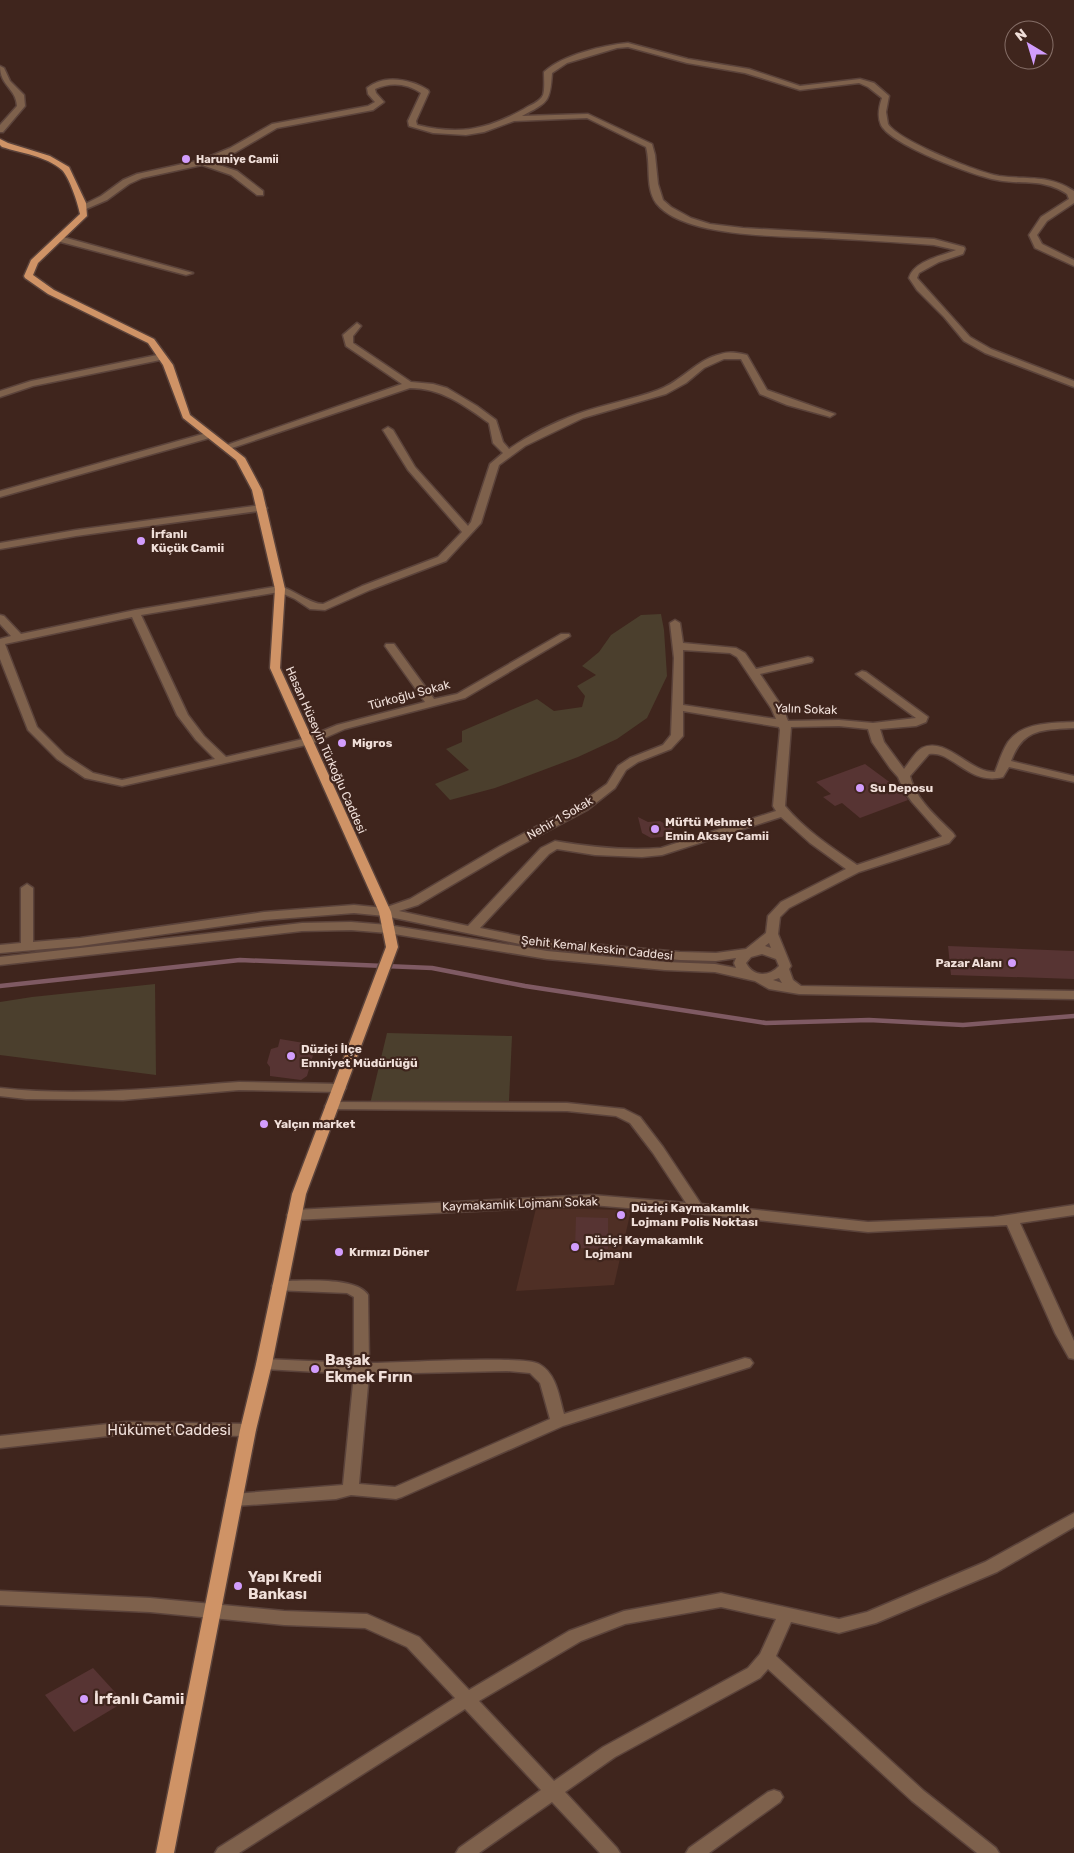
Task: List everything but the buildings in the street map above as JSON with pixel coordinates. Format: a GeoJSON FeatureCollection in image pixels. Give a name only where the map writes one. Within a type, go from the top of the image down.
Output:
{"type":"FeatureCollection","features":[{"type":"Feature","properties":{"kind":"main road"},"geometry":{"type":"LineString","coordinates":[[0,141],[5,145],[47,158],[66,169],[82,207]]}},
{"type":"Feature","properties":{"kind":"main road","name":"Hasan Hüseyin Türkoğlu Caddesi"},"geometry":{"type":"LineString","coordinates":[[82,207],[84,214],[34,262],[28,276],[51,292],[151,341],[168,365],[186,416],[240,458],[257,490],[280,589],[275,668],[385,912],[392,948],[339,1088]]}},
{"type":"Feature","properties":{"kind":"main road"},"geometry":{"type":"LineString","coordinates":[[165,1853],[248,1430],[264,1364],[298,1194],[339,1088]]}},
{"type":"Feature","properties":{"kind":"street"},"geometry":{"type":"LineString","coordinates":[[82,207],[104,198],[126,182],[140,176],[203,162],[233,150],[275,126],[370,108],[380,102],[372,94],[371,88],[392,82],[405,81],[418,86],[425,92],[412,121],[413,126],[442,134],[458,134],[486,129],[512,119],[543,102],[547,94],[548,72],[564,61],[616,46],[628,45],[686,61],[746,71],[800,88],[860,81],[866,82],[886,98],[883,112],[884,126],[890,132],[931,154],[982,175],[1007,180],[1044,181],[1062,186],[1071,193],[1073,200],[1044,219],[1033,235],[1038,246],[1074,263]]}},
{"type":"Feature","properties":{"kind":"street"},"geometry":{"type":"LineString","coordinates":[[0,68],[7,82],[20,95],[21,106],[0,130]]}},
{"type":"Feature","properties":{"kind":"street"},"geometry":{"type":"LineString","coordinates":[[512,119],[588,116],[648,146],[653,182],[659,201],[673,212],[699,223],[718,228],[743,231],[934,242],[960,249],[960,252],[936,260],[915,272],[913,278],[920,288],[947,315],[967,339],[988,351],[1074,384]]}},
{"type":"Feature","properties":{"kind":"street"},"geometry":{"type":"LineString","coordinates":[[203,162],[234,173],[260,193]]}},
{"type":"Feature","properties":{"kind":"street"},"geometry":{"type":"LineString","coordinates":[[60,239],[189,273]]}},
{"type":"Feature","properties":{"kind":"street"},"geometry":{"type":"LineString","coordinates":[[357,326],[348,335],[349,344],[409,384]]}},
{"type":"Feature","properties":{"kind":"street"},"geometry":{"type":"LineString","coordinates":[[0,394],[31,384],[162,356]]}},
{"type":"Feature","properties":{"kind":"street"},"geometry":{"type":"LineString","coordinates":[[0,644],[18,637],[135,613],[280,589],[299,597],[314,607],[325,607],[366,588],[442,559],[476,523],[495,464],[522,444],[580,416],[663,392],[683,381],[702,366],[722,356],[744,357],[763,392],[790,403],[830,414]]}},
{"type":"Feature","properties":{"kind":"street"},"geometry":{"type":"LineString","coordinates":[[226,447],[409,384],[422,384],[460,397],[493,422],[498,443],[509,454]]}},
{"type":"Feature","properties":{"kind":"street"},"geometry":{"type":"LineString","coordinates":[[388,430],[411,468],[468,532]]}},
{"type":"Feature","properties":{"kind":"street"},"geometry":{"type":"LineString","coordinates":[[0,494],[210,435]]}},
{"type":"Feature","properties":{"kind":"street"},"geometry":{"type":"LineString","coordinates":[[0,546],[76,533],[262,508]]}},
{"type":"Feature","properties":{"kind":"street"},"geometry":{"type":"LineString","coordinates":[[135,613],[183,715],[200,738],[223,760]]}},
{"type":"Feature","properties":{"kind":"street"},"geometry":{"type":"LineString","coordinates":[[0,618],[18,637]]}},
{"type":"Feature","properties":{"kind":"street","name":"Nehir 1 Sokak"},"geometry":{"type":"LineString","coordinates":[[385,912],[414,902],[504,849],[583,807],[611,786],[622,768],[634,760],[667,747],[677,736],[678,646],[675,623]]}},
{"type":"Feature","properties":{"kind":"street","name":"Türkoğlu Sokak"},"geometry":{"type":"LineString","coordinates":[[0,644],[32,728],[61,757],[89,776],[122,783],[308,742],[341,728],[461,696],[565,636]]}},
{"type":"Feature","properties":{"kind":"street"},"geometry":{"type":"LineString","coordinates":[[390,646],[432,704]]}},
{"type":"Feature","properties":{"kind":"street"},"geometry":{"type":"LineString","coordinates":[[678,646],[732,650],[741,656],[777,708],[786,730],[779,806],[787,817],[825,850],[855,869]]}},
{"type":"Feature","properties":{"kind":"street"},"geometry":{"type":"LineString","coordinates":[[752,673],[808,660]]}},
{"type":"Feature","properties":{"kind":"street","name":"Yalın Sokak"},"geometry":{"type":"LineString","coordinates":[[678,706],[783,724],[839,723],[873,726],[916,723],[922,720],[922,717],[862,674]]}},
{"type":"Feature","properties":{"kind":"street"},"geometry":{"type":"LineString","coordinates":[[904,776],[925,751],[930,749],[937,749],[978,775],[990,777],[999,775],[1013,742],[1024,732],[1054,726],[1074,725]]}},
{"type":"Feature","properties":{"kind":"street"},"geometry":{"type":"LineString","coordinates":[[799,990],[788,983],[784,977],[783,970],[785,966],[772,934],[774,916],[785,905],[855,869],[945,840],[949,836],[905,783],[904,776],[878,742],[873,726]]}},
{"type":"Feature","properties":{"kind":"street"},"geometry":{"type":"LineString","coordinates":[[1005,763],[1074,779]]}},
{"type":"Feature","properties":{"kind":"street"},"geometry":{"type":"LineString","coordinates":[[471,930],[545,851],[555,845],[595,851],[642,853],[662,851],[784,812]]}},
{"type":"Feature","properties":{"kind":"street"},"geometry":{"type":"LineString","coordinates":[[27,888],[27,947]]}},
{"type":"Feature","properties":{"kind":"street","name":"Şehit Kemal Keskin Caddesi"},"geometry":{"type":"LineString","coordinates":[[0,949],[80,942],[264,916],[354,909],[385,912],[534,943],[680,956],[716,957],[750,952]]}},
{"type":"Feature","properties":{"kind":"street"},"geometry":{"type":"LineString","coordinates":[[0,961],[302,927],[351,926],[388,929],[547,954],[666,966],[715,968],[754,976],[773,976],[783,970]]}},
{"type":"Feature","properties":{"kind":"street"},"geometry":{"type":"LineString","coordinates":[[772,934],[766,941],[741,958],[740,963],[745,972],[774,986],[799,990],[1074,995]]}},
{"type":"Feature","properties":{"kind":"street"},"geometry":{"type":"LineString","coordinates":[[750,952],[770,951],[782,957]]}},
{"type":"Feature","properties":{"kind":"street"},"geometry":{"type":"LineString","coordinates":[[0,1092],[26,1095],[123,1096],[239,1086],[339,1088]]}},
{"type":"Feature","properties":{"kind":"street"},"geometry":{"type":"LineString","coordinates":[[332,1106],[567,1107],[618,1112],[635,1120],[658,1150],[697,1209]]}},
{"type":"Feature","properties":{"kind":"street","name":"Kaymakamlık Lojmanı Sokak"},"geometry":{"type":"LineString","coordinates":[[294,1215],[592,1200],[868,1227],[994,1222],[1074,1210]]}},
{"type":"Feature","properties":{"kind":"street"},"geometry":{"type":"LineString","coordinates":[[1011,1219],[1062,1333],[1074,1354]]}},
{"type":"Feature","properties":{"kind":"street"},"geometry":{"type":"LineString","coordinates":[[279,1286],[350,1288],[361,1295],[362,1369],[351,1490]]}},
{"type":"Feature","properties":{"kind":"street"},"geometry":{"type":"LineString","coordinates":[[234,1500],[336,1493],[351,1490],[396,1493],[558,1422],[745,1363]]}},
{"type":"Feature","properties":{"kind":"street"},"geometry":{"type":"LineString","coordinates":[[264,1364],[362,1369],[507,1366],[534,1368],[548,1380],[558,1422]]}},
{"type":"Feature","properties":{"kind":"street","name":"Hükümet Caddesi"},"geometry":{"type":"LineString","coordinates":[[0,1442],[126,1428],[248,1430]]}},
{"type":"Feature","properties":{"kind":"street"},"geometry":{"type":"LineString","coordinates":[[227,1852],[466,1700],[575,1636],[624,1618],[721,1600],[839,1626],[870,1618],[991,1567],[1074,1519]]}},
{"type":"Feature","properties":{"kind":"street"},"geometry":{"type":"LineString","coordinates":[[0,1598],[150,1605],[284,1618],[367,1621],[413,1642],[611,1853]]}},
{"type":"Feature","properties":{"kind":"street"},"geometry":{"type":"LineString","coordinates":[[465,1853],[609,1752],[754,1674],[767,1658],[786,1614]]}},
{"type":"Feature","properties":{"kind":"street"},"geometry":{"type":"LineString","coordinates":[[767,1658],[918,1796],[990,1853]]}},
{"type":"Feature","properties":{"kind":"street"},"geometry":{"type":"LineString","coordinates":[[695,1853],[774,1797]]}},
{"type":"Feature","properties":{"kind":"shaded area"},"geometry":{"type":"Polygon","coordinates":[[[661,614],[667,676],[647,718],[617,739],[578,757],[495,788],[450,800],[435,784],[469,770],[446,749],[462,742],[462,731],[537,699],[554,711],[582,707],[585,696],[577,686],[596,675],[582,666],[599,652],[611,635],[641,615],[661,614]]]}},
{"type":"Feature","properties":{"kind":"shaded area"},"geometry":{"type":"Polygon","coordinates":[[[155,984],[156,1075],[0,1055],[0,1002],[155,984]]]}},
{"type":"Feature","properties":{"kind":"shaded area"},"geometry":{"type":"Polygon","coordinates":[[[387,1033],[512,1036],[509,1101],[370,1104],[387,1033]]]}},
{"type":"Feature","properties":{"kind":"shaded area","name":"Düziçi Kaymakamlık Lojmanı"},"geometry":{"type":"Polygon","coordinates":[[[536,1208],[631,1210],[614,1285],[516,1291],[536,1208]]]}},
{"type":"Feature","properties":{"kind":"waterway"},"geometry":{"type":"LineString","coordinates":[[0,986],[240,960],[432,968],[525,986],[766,1023],[869,1020],[963,1025],[1074,1016]]}},
{"type":"Feature","properties":{"kind":"place","name":"Haruniye Camii"},"geometry":{"type":"Point","coordinates":[186,159]}},
{"type":"Feature","properties":{"kind":"place","name":"İrfanlı Küçük Camii"},"geometry":{"type":"Point","coordinates":[141,541]}},
{"type":"Feature","properties":{"kind":"place","name":"Migros"},"geometry":{"type":"Point","coordinates":[342,743]}},
{"type":"Feature","properties":{"kind":"place","name":"Su Deposu"},"geometry":{"type":"Point","coordinates":[860,788]}},
{"type":"Feature","properties":{"kind":"place","name":"Müftü Mehmet Emin Aksay Camii"},"geometry":{"type":"Point","coordinates":[655,829]}},
{"type":"Feature","properties":{"kind":"place","name":"Pazar Alanı"},"geometry":{"type":"Point","coordinates":[1012,963]}},
{"type":"Feature","properties":{"kind":"place","name":"Düziçi İlçe Emniyet Müdürlüğü"},"geometry":{"type":"Point","coordinates":[291,1056]}},
{"type":"Feature","properties":{"kind":"place","name":"Yalçın market"},"geometry":{"type":"Point","coordinates":[264,1124]}},
{"type":"Feature","properties":{"kind":"place","name":"Düziçi Kaymakamlık Lojmanı Polis Noktası"},"geometry":{"type":"Point","coordinates":[621,1215]}},
{"type":"Feature","properties":{"kind":"place","name":"Düziçi Kaymakamlık Lojmanı"},"geometry":{"type":"Point","coordinates":[575,1247]}},
{"type":"Feature","properties":{"kind":"place","name":"Kırmızı Döner"},"geometry":{"type":"Point","coordinates":[339,1252]}},
{"type":"Feature","properties":{"kind":"place","name":"Başak Ekmek Fırın"},"geometry":{"type":"Point","coordinates":[315,1369]}},
{"type":"Feature","properties":{"kind":"place","name":"Yapı Kredi Bankası"},"geometry":{"type":"Point","coordinates":[238,1586]}},
{"type":"Feature","properties":{"kind":"place","name":"İrfanlı Camii"},"geometry":{"type":"Point","coordinates":[84,1699]}}]}
